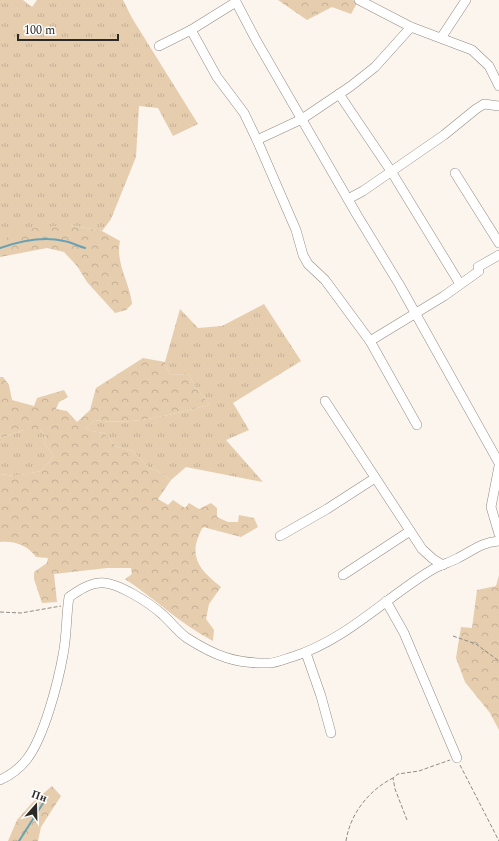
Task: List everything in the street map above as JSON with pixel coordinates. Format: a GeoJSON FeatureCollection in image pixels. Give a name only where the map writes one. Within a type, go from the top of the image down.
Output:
{"type":"FeatureCollection","features":[{"type":"Feature","properties":{"kind":"street"},"geometry":{"type":"LineString","coordinates":[[359,0],[411,27],[472,50],[489,66],[499,86]]}},
{"type":"Feature","properties":{"kind":"street"},"geometry":{"type":"LineString","coordinates":[[441,38],[466,0]]}},
{"type":"Feature","properties":{"kind":"street"},"geometry":{"type":"LineString","coordinates":[[159,46],[191,30],[236,1],[256,40],[416,314],[499,462]]}},
{"type":"Feature","properties":{"kind":"street"},"geometry":{"type":"LineString","coordinates":[[258,140],[302,118],[339,94],[375,67],[411,27]]}},
{"type":"Feature","properties":{"kind":"street"},"geometry":{"type":"LineString","coordinates":[[191,30],[217,77],[244,114],[258,140],[296,230],[303,255],[308,264],[325,280],[370,341],[417,425]]}},
{"type":"Feature","properties":{"kind":"street"},"geometry":{"type":"LineString","coordinates":[[339,94],[391,171],[460,284]]}},
{"type":"Feature","properties":{"kind":"street"},"geometry":{"type":"LineString","coordinates":[[348,199],[363,191],[444,135],[484,104],[499,106]]}},
{"type":"Feature","properties":{"kind":"street"},"geometry":{"type":"LineString","coordinates":[[455,173],[499,243]]}},
{"type":"Feature","properties":{"kind":"street"},"geometry":{"type":"LineString","coordinates":[[370,341],[444,296],[479,271],[478,267],[499,255]]}},
{"type":"Feature","properties":{"kind":"street"},"geometry":{"type":"LineString","coordinates":[[326,401],[422,549],[433,559],[443,565]]}},
{"type":"Feature","properties":{"kind":"street"},"geometry":{"type":"LineString","coordinates":[[499,466],[491,507],[499,534]]}},
{"type":"Feature","properties":{"kind":"street"},"geometry":{"type":"LineString","coordinates":[[280,536],[327,509],[375,478]]}},
{"type":"Feature","properties":{"kind":"street"},"geometry":{"type":"LineString","coordinates":[[344,575],[410,531]]}},
{"type":"Feature","properties":{"kind":"street"},"geometry":{"type":"LineString","coordinates":[[0,780],[7,777],[27,760],[40,733],[56,685],[63,654],[65,617],[69,597],[81,589],[100,582],[116,586],[137,596],[163,614],[186,637],[227,659],[247,664],[273,663],[306,653],[332,641],[431,570],[485,542],[499,541]]}},
{"type":"Feature","properties":{"kind":"street"},"geometry":{"type":"LineString","coordinates":[[386,601],[404,634],[457,758]]}},
{"type":"Feature","properties":{"kind":"street"},"geometry":{"type":"LineString","coordinates":[[306,653],[321,696],[331,733]]}},
{"type":"Feature","properties":{"kind":"path"},"geometry":{"type":"LineString","coordinates":[[0,612],[21,613],[39,611],[68,603]]}},
{"type":"Feature","properties":{"kind":"path"},"geometry":{"type":"LineString","coordinates":[[453,636],[476,644],[499,661]]}},
{"type":"Feature","properties":{"kind":"path"},"geometry":{"type":"LineString","coordinates":[[346,841],[355,816],[364,801],[374,789],[398,774],[418,771],[457,758],[499,841]]}},
{"type":"Feature","properties":{"kind":"path"},"geometry":{"type":"LineString","coordinates":[[393,778],[395,789],[407,820]]}},
{"type":"Feature","properties":{"kind":"green space"},"geometry":{"type":"Polygon","coordinates":[[[0,0],[23,0],[32,7],[37,0],[123,0],[132,18],[198,124],[173,136],[158,108],[139,106],[136,157],[111,219],[102,231],[70,225],[0,242],[0,0]]]}},
{"type":"Feature","properties":{"kind":"green space"},"geometry":{"type":"Polygon","coordinates":[[[278,0],[353,0],[357,3],[351,14],[332,7],[307,20],[278,0]]]}},
{"type":"Feature","properties":{"kind":"green space"},"geometry":{"type":"Polygon","coordinates":[[[70,225],[102,231],[120,241],[119,257],[132,304],[126,310],[115,313],[87,282],[77,266],[64,252],[47,248],[0,257],[0,242],[17,233],[34,228],[70,225]]]}},
{"type":"Feature","properties":{"kind":"green space"},"geometry":{"type":"Polygon","coordinates":[[[264,304],[301,361],[233,403],[249,430],[226,440],[263,482],[186,467],[171,480],[156,470],[149,468],[133,451],[117,447],[104,433],[91,431],[86,427],[95,420],[139,420],[210,405],[194,385],[189,374],[170,375],[165,362],[180,309],[198,328],[222,326],[264,304]]]}},
{"type":"Feature","properties":{"kind":"green space"},"geometry":{"type":"Polygon","coordinates":[[[143,358],[165,362],[170,375],[189,374],[194,385],[210,405],[139,420],[95,420],[86,427],[91,431],[104,433],[117,447],[133,451],[149,468],[156,470],[171,480],[158,499],[168,505],[173,500],[185,508],[189,503],[199,509],[211,503],[217,508],[217,517],[228,522],[238,522],[239,515],[254,518],[258,527],[241,537],[203,527],[198,537],[196,546],[197,561],[206,574],[221,587],[209,604],[206,619],[214,630],[213,641],[190,627],[125,579],[132,574],[131,568],[107,568],[54,574],[57,602],[42,603],[34,579],[34,572],[47,563],[48,558],[36,557],[29,549],[16,543],[0,542],[0,474],[15,476],[41,471],[54,456],[44,443],[46,436],[40,430],[24,430],[0,438],[0,377],[3,377],[9,385],[12,400],[34,406],[37,398],[64,390],[68,397],[59,402],[56,409],[67,411],[77,422],[90,410],[96,388],[143,358]]]}},
{"type":"Feature","properties":{"kind":"green space"},"geometry":{"type":"Polygon","coordinates":[[[24,430],[40,430],[46,436],[44,443],[54,456],[41,471],[15,476],[0,474],[0,438],[24,430]]]}},
{"type":"Feature","properties":{"kind":"green space"},"geometry":{"type":"Polygon","coordinates":[[[499,575],[499,730],[490,713],[465,682],[456,658],[461,627],[472,628],[477,590],[496,586],[499,575]]]}},
{"type":"Feature","properties":{"kind":"green space"},"geometry":{"type":"Polygon","coordinates":[[[52,786],[61,796],[41,827],[38,841],[8,841],[17,820],[32,803],[52,786]]]}},
{"type":"Feature","properties":{"kind":"waterway"},"geometry":{"type":"LineString","coordinates":[[0,248],[15,243],[40,239],[67,242],[85,248]]}},
{"type":"Feature","properties":{"kind":"waterway"},"geometry":{"type":"LineString","coordinates":[[19,841],[47,797]]}}]}
